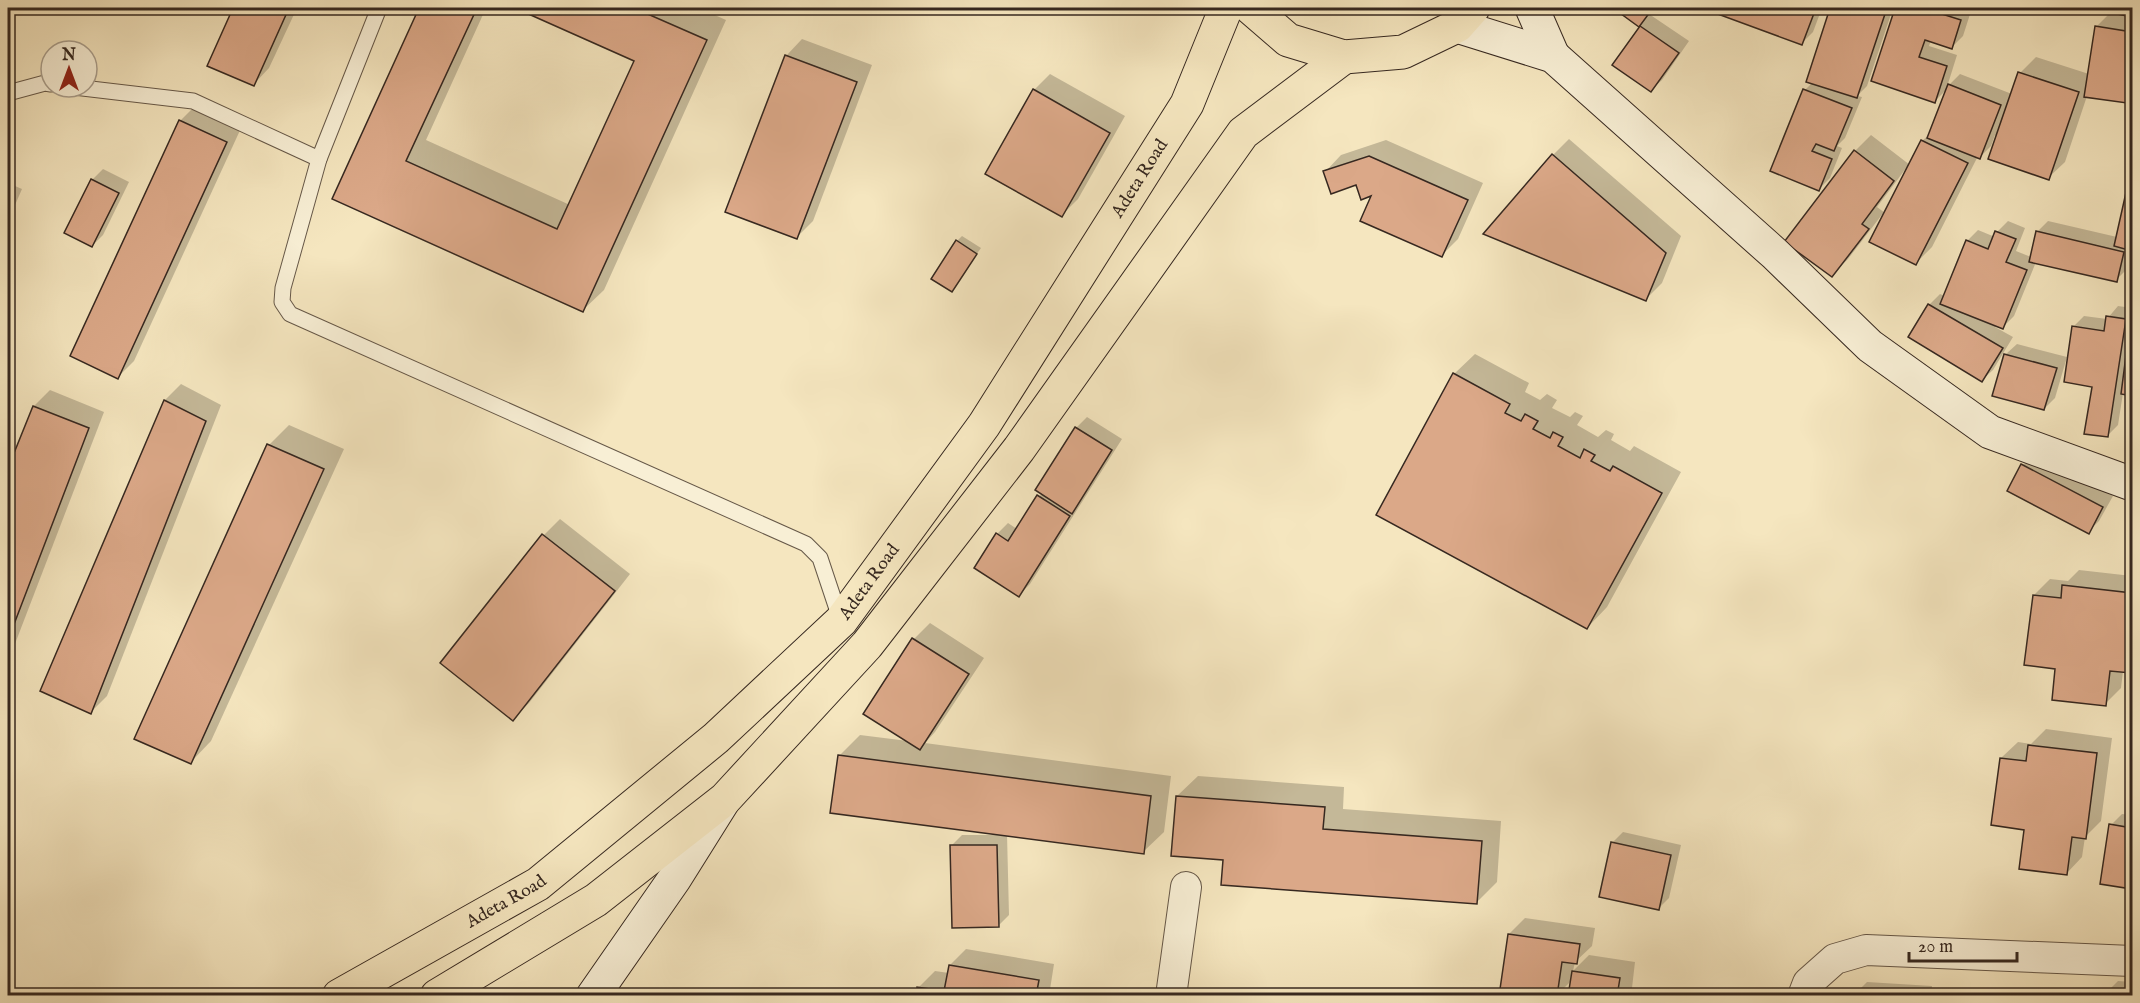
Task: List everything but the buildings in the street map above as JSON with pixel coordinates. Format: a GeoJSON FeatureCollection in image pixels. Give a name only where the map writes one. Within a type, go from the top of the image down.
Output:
{"type":"FeatureCollection","features":[{"type":"Feature","properties":{"kind":"main road","name":"Adeta Road"},"geometry":{"type":"LineString","coordinates":[[339,996],[538,884],[716,738],[841,621],[984,425],[1187,104],[1226,8]]}},
{"type":"Feature","properties":{"kind":"main road"},"geometry":{"type":"LineString","coordinates":[[1251,8],[1288,40],[1344,57],[1403,52],[1465,16]]}},
{"type":"Feature","properties":{"kind":"main road","name":"Adeta Road"},"geometry":{"type":"LineString","coordinates":[[437,996],[596,900],[725,799],[874,636],[1019,449],[1243,133],[1344,57]]}},
{"type":"Feature","properties":{"kind":"street"},"geometry":{"type":"LineString","coordinates":[[1532,8],[1553,56]]}},
{"type":"Feature","properties":{"kind":"street"},"geometry":{"type":"LineString","coordinates":[[1465,16],[1553,56],[1775,254],[1870,346],[1990,432],[2133,484]]}},
{"type":"Feature","properties":{"kind":"street"},"geometry":{"type":"LineString","coordinates":[[593,996],[675,878],[725,799]]}},
{"type":"Feature","properties":{"kind":"street"},"geometry":{"type":"LineString","coordinates":[[1171,996],[1186,886]]}},
{"type":"Feature","properties":{"kind":"street"},"geometry":{"type":"LineString","coordinates":[[1803,996],[1808,982],[1835,959],[1866,950],[2133,961]]}},
{"type":"Feature","properties":{"kind":"lane"},"geometry":{"type":"LineString","coordinates":[[380,8],[319,159],[283,288],[282,302],[290,314],[806,544],[820,558],[841,621]]}},
{"type":"Feature","properties":{"kind":"lane"},"geometry":{"type":"LineString","coordinates":[[8,93],[39,85]]}},
{"type":"Feature","properties":{"kind":"lane"},"geometry":{"type":"LineString","coordinates":[[99,90],[193,101],[319,159]]}}]}
